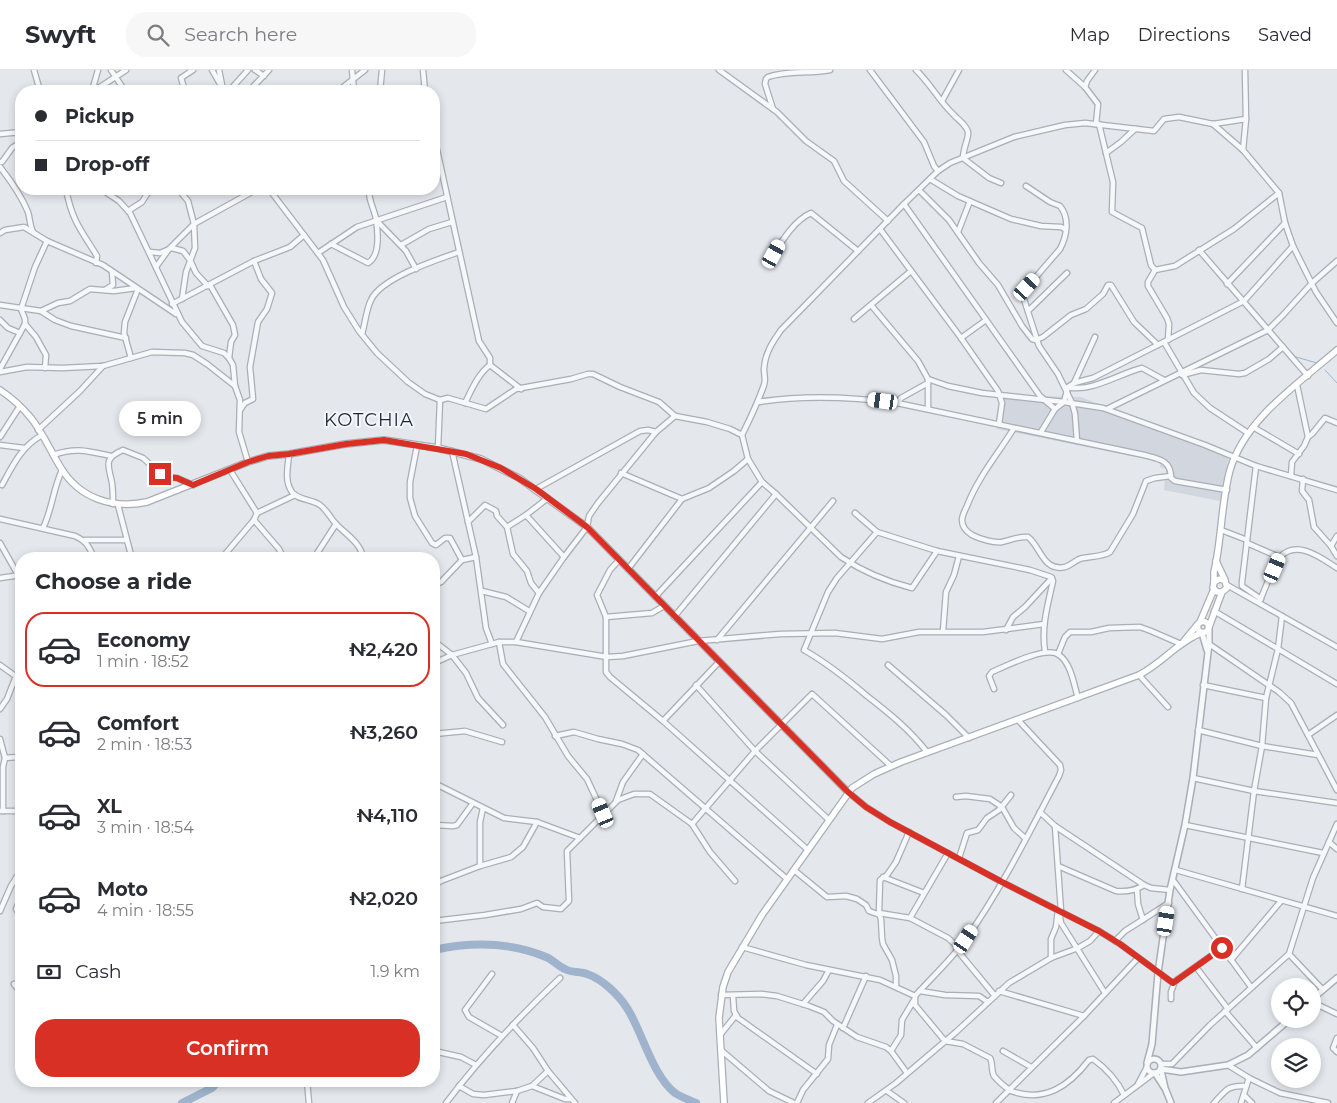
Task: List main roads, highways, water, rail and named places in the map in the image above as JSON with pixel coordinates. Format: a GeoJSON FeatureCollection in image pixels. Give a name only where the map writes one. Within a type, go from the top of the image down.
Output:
{"type":"FeatureCollection","features":[{"type":"Feature","properties":{"kind":"main road"},"geometry":{"type":"LineString","coordinates":[[1202,633],[1198,629],[1214,589],[1216,561],[1227,490],[1235,457],[1252,427],[1337,350]]}},
{"type":"Feature","properties":{"kind":"main road"},"geometry":{"type":"LineString","coordinates":[[0,390],[20,406],[32,420],[62,470],[82,490],[116,504],[130,505],[147,502],[268,456],[346,444],[384,440],[438,448],[481,459],[519,478],[587,527],[848,792]]}},
{"type":"Feature","properties":{"kind":"main road"},"geometry":{"type":"LineString","coordinates":[[1182,642],[1205,633],[1209,628],[1226,583],[1216,561]]}},
{"type":"Feature","properties":{"kind":"main road"},"geometry":{"type":"LineString","coordinates":[[1214,582],[1221,579],[1226,583]]}},
{"type":"Feature","properties":{"kind":"main road"},"geometry":{"type":"LineString","coordinates":[[1214,589],[1218,592],[1223,592]]}},
{"type":"Feature","properties":{"kind":"main road"},"geometry":{"type":"LineString","coordinates":[[724,1102],[719,1018],[721,995],[728,972],[742,947],[787,879],[848,792],[874,774],[891,766],[1139,675],[1154,666],[1182,642],[1200,623],[1206,622],[1209,628]]}},
{"type":"Feature","properties":{"kind":"waterway"},"geometry":{"type":"LineString","coordinates":[[1289,350],[1296,357],[1317,363]]}},
{"type":"Feature","properties":{"kind":"waterway"},"geometry":{"type":"LineString","coordinates":[[1325,370],[1337,383]]}},
{"type":"Feature","properties":{"kind":"waterway"},"geometry":{"type":"LineString","coordinates":[[440,949],[476,945],[519,948],[546,957],[567,970],[584,973],[598,979],[614,992],[627,1008],[654,1064],[667,1085],[675,1093],[696,1103]]}},
{"type":"Feature","properties":{"kind":"waterway"},"geometry":{"type":"LineString","coordinates":[[182,1103],[213,1087]]}},
{"type":"Feature","properties":{"kind":"district","name":"KOTCHIA"},"geometry":{"type":"Point","coordinates":[369,420]}}]}
